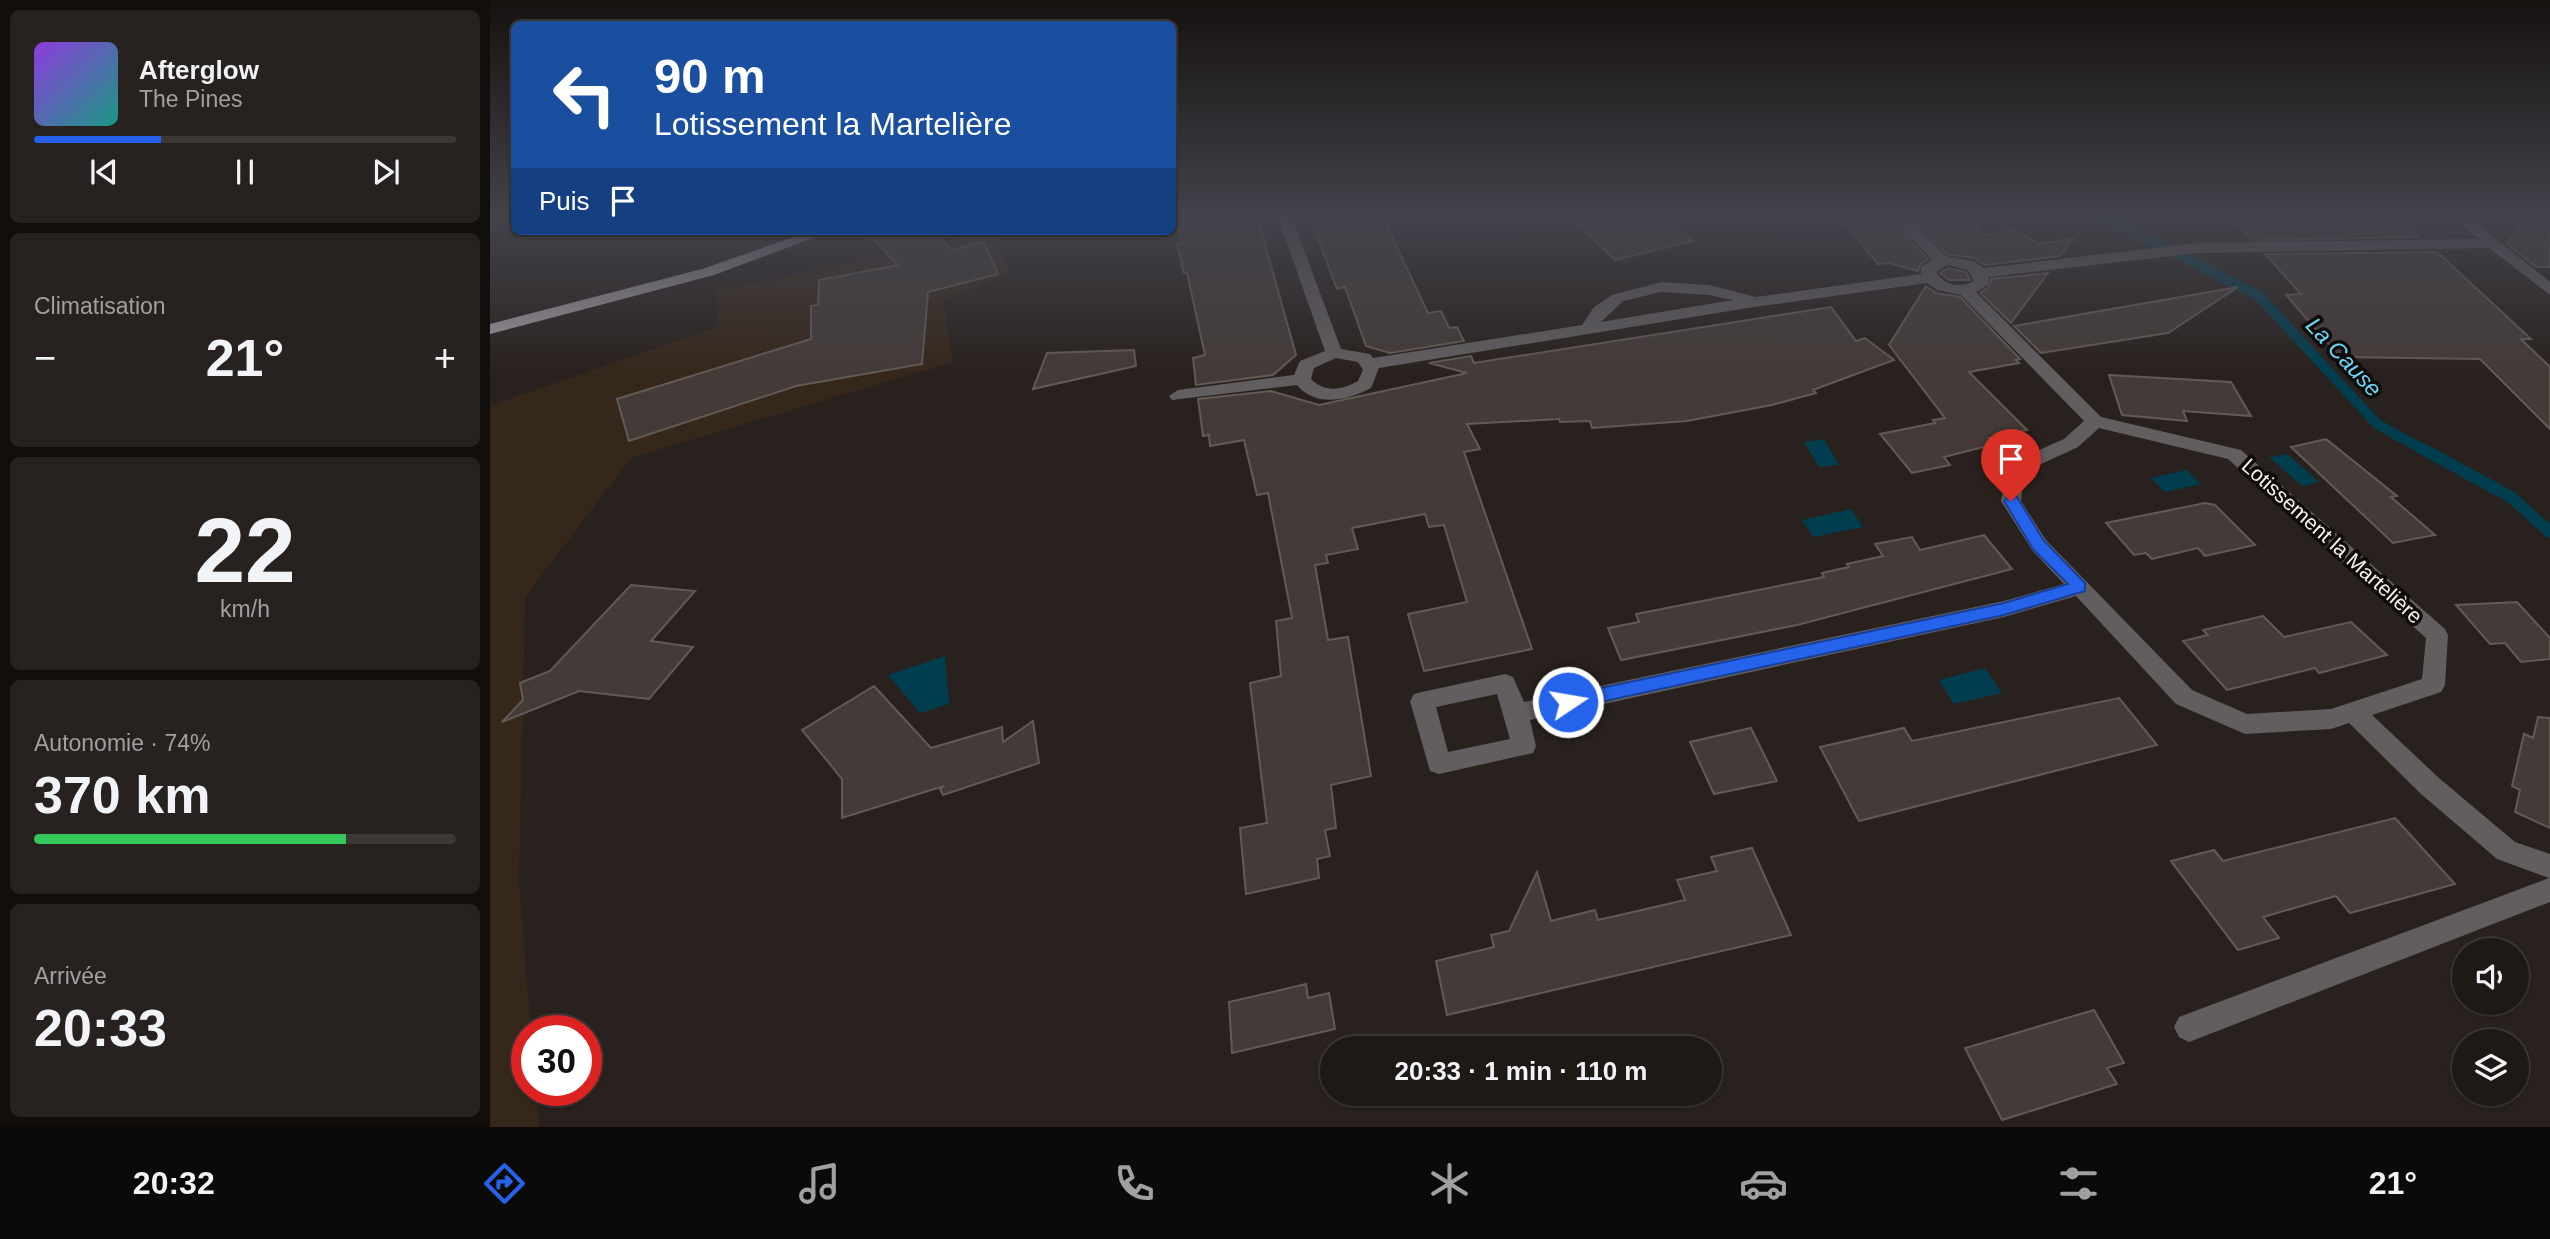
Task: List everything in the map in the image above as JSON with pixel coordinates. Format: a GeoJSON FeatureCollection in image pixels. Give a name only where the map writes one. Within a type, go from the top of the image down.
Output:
{"type":"FeatureCollection","features":[{"type":"Feature","properties":{"kind":"main road"},"geometry":{"type":"LineString","coordinates":[[490,318],[673,271]]}},
{"type":"Feature","properties":{"kind":"main road"},"geometry":{"type":"LineString","coordinates":[[490,329],[712,271]]}},
{"type":"Feature","properties":{"kind":"street"},"geometry":{"type":"LineString","coordinates":[[1303,271],[1334,353]]}},
{"type":"Feature","properties":{"kind":"street"},"geometry":{"type":"LineString","coordinates":[[1927,271],[1930,278]]}},
{"type":"Feature","properties":{"kind":"street"},"geometry":{"type":"LineString","coordinates":[[1976,271],[1981,273],[2001,271]]}},
{"type":"Feature","properties":{"kind":"street"},"geometry":{"type":"LineString","coordinates":[[2526,271],[2550,290]]}},
{"type":"Feature","properties":{"kind":"street"},"geometry":{"type":"LineString","coordinates":[[1370,364],[1371,377],[1365,384],[1346,393],[1323,394],[1306,386],[1302,379],[1306,365],[1334,353],[1356,354],[1370,364],[1754,302],[1930,278],[1946,287],[1965,290],[1979,286],[1983,277],[1981,273]]}},
{"type":"Feature","properties":{"kind":"street"},"geometry":{"type":"LineString","coordinates":[[1587,329],[1593,316],[1622,294],[1694,285],[1754,302]]}},
{"type":"Feature","properties":{"kind":"street"},"geometry":{"type":"LineString","coordinates":[[1965,290],[2050,372],[2095,421]]}},
{"type":"Feature","properties":{"kind":"street"},"geometry":{"type":"LineString","coordinates":[[1178,396],[1302,379]]}},
{"type":"Feature","properties":{"kind":"street","name":"Lotissement la Martelière"},"geometry":{"type":"LineString","coordinates":[[2095,421],[2234,454],[2437,635],[2433,685],[2331,719],[2245,724],[2184,697],[2080,587],[2039,545],[2011,501],[2015,469],[2071,443],[2095,421]]}},
{"type":"Feature","properties":{"kind":"street"},"geometry":{"type":"LineString","coordinates":[[1516,713],[2004,609],[2080,587]]}},
{"type":"Feature","properties":{"kind":"street"},"geometry":{"type":"LineString","coordinates":[[1505,683],[1516,713],[1524,746],[1438,764],[1422,701],[1505,683]]}},
{"type":"Feature","properties":{"kind":"street"},"geometry":{"type":"LineString","coordinates":[[2354,712],[2430,786],[2506,851],[2550,866]]}},
{"type":"Feature","properties":{"kind":"street"},"geometry":{"type":"LineString","coordinates":[[2189,1027],[2550,890]]}},
{"type":"Feature","properties":{"kind":"shaded area"},"geometry":{"type":"Polygon","coordinates":[[[813,271],[1008,271],[1009,274],[943,300],[953,362],[631,458],[525,597],[519,883],[530,1015],[511,1015],[511,1106],[537,1106],[539,1127],[490,1127],[490,406],[719,326],[715,292],[813,271]]]}},
{"type":"Feature","properties":{"kind":"water"},"geometry":{"type":"Polygon","coordinates":[[[1824,439],[1839,465],[1819,467],[1804,442],[1824,439]]]}},
{"type":"Feature","properties":{"kind":"water"},"geometry":{"type":"Polygon","coordinates":[[[2287,454],[2319,482],[2302,486],[2269,457],[2287,454]]]}},
{"type":"Feature","properties":{"kind":"water"},"geometry":{"type":"Polygon","coordinates":[[[2186,470],[2201,484],[2165,492],[2151,478],[2186,470]]]}},
{"type":"Feature","properties":{"kind":"water"},"geometry":{"type":"Polygon","coordinates":[[[1851,509],[1863,527],[1813,537],[1802,520],[1851,509]]]}},
{"type":"Feature","properties":{"kind":"water"},"geometry":{"type":"Polygon","coordinates":[[[945,656],[949,704],[920,713],[888,675],[945,656]]]}},
{"type":"Feature","properties":{"kind":"water"},"geometry":{"type":"Polygon","coordinates":[[[1985,668],[2002,693],[1954,704],[1939,680],[1985,668]]]}},
{"type":"Feature","properties":{"kind":"building"},"geometry":{"type":"Polygon","coordinates":[[[869,271],[997,271],[998,274],[928,292],[922,364],[796,386],[629,441],[617,399],[811,339],[811,306],[818,305],[819,280],[869,271]]]}},
{"type":"Feature","properties":{"kind":"building"},"geometry":{"type":"Polygon","coordinates":[[[1183,271],[1272,271],[1296,355],[1273,375],[1196,385],[1193,358],[1205,355],[1187,273],[1183,271]]]}},
{"type":"Feature","properties":{"kind":"building"},"geometry":{"type":"Polygon","coordinates":[[[1330,271],[1408,271],[1428,313],[1441,311],[1449,328],[1457,327],[1464,341],[1390,353],[1366,346],[1345,287],[1337,289],[1330,271]]]}},
{"type":"Feature","properties":{"kind":"building"},"geometry":{"type":"Polygon","coordinates":[[[1944,271],[1966,272],[1970,280],[1949,280],[1940,273],[1944,271]]]}},
{"type":"Feature","properties":{"kind":"building"},"geometry":{"type":"Polygon","coordinates":[[[2280,271],[2457,271],[2531,339],[2521,339],[2550,367],[2550,429],[2480,359],[2340,357],[2286,295],[2301,294],[2280,271]]]}},
{"type":"Feature","properties":{"kind":"building"},"geometry":{"type":"Polygon","coordinates":[[[2048,273],[2011,323],[1980,293],[1989,287],[1991,279],[2048,273]]]}},
{"type":"Feature","properties":{"kind":"building"},"geometry":{"type":"Polygon","coordinates":[[[1926,286],[1936,293],[1960,297],[2020,359],[2016,360],[2019,363],[1969,372],[2027,430],[1989,438],[1995,444],[1944,457],[1950,465],[1912,473],[1880,434],[1935,423],[1933,420],[1945,418],[1889,345],[1926,286]]]}},
{"type":"Feature","properties":{"kind":"building"},"geometry":{"type":"Polygon","coordinates":[[[2238,287],[2168,333],[2041,353],[2014,326],[2238,287]]]}},
{"type":"Feature","properties":{"kind":"building"},"geometry":{"type":"Polygon","coordinates":[[[1831,307],[1856,341],[1865,338],[1894,360],[1813,390],[1816,393],[1772,405],[1687,421],[1592,428],[1590,421],[1560,422],[1559,419],[1467,424],[1480,449],[1464,452],[1532,649],[1424,671],[1408,614],[1467,602],[1444,525],[1429,527],[1425,514],[1352,528],[1358,549],[1326,555],[1328,563],[1315,565],[1328,640],[1348,637],[1371,776],[1331,785],[1336,828],[1325,830],[1330,856],[1317,859],[1319,878],[1246,894],[1240,828],[1267,823],[1250,683],[1281,676],[1276,621],[1292,618],[1268,493],[1257,495],[1244,440],[1210,446],[1209,435],[1203,436],[1198,399],[1271,391],[1319,405],[1467,373],[1429,363],[1471,356],[1474,363],[1831,307]]]}},
{"type":"Feature","properties":{"kind":"building"},"geometry":{"type":"Polygon","coordinates":[[[1134,350],[1136,366],[1033,389],[1047,353],[1134,350]]]}},
{"type":"Feature","properties":{"kind":"building"},"geometry":{"type":"Polygon","coordinates":[[[2109,375],[2231,382],[2251,416],[2183,411],[2187,421],[2122,415],[2109,375]]]}},
{"type":"Feature","properties":{"kind":"building"},"geometry":{"type":"Polygon","coordinates":[[[2326,439],[2397,496],[2391,497],[2435,535],[2393,543],[2291,447],[2326,439]]]}},
{"type":"Feature","properties":{"kind":"building"},"geometry":{"type":"Polygon","coordinates":[[[2205,503],[2215,505],[2255,545],[2205,556],[2198,548],[2152,559],[2146,553],[2134,555],[2106,523],[2205,503]]]}},
{"type":"Feature","properties":{"kind":"building"},"geometry":{"type":"Polygon","coordinates":[[[1984,535],[2012,569],[1797,625],[1621,660],[1608,628],[1639,622],[1636,614],[1824,577],[1822,573],[1849,567],[1847,564],[1883,556],[1875,544],[1912,537],[1920,550],[1984,535]]]}},
{"type":"Feature","properties":{"kind":"building"},"geometry":{"type":"Polygon","coordinates":[[[631,585],[695,591],[651,641],[693,647],[649,699],[579,691],[502,722],[523,700],[520,683],[550,671],[631,585]]]}},
{"type":"Feature","properties":{"kind":"building"},"geometry":{"type":"Polygon","coordinates":[[[2517,602],[2550,638],[2550,659],[2521,662],[2505,643],[2490,644],[2456,605],[2517,602]]]}},
{"type":"Feature","properties":{"kind":"building"},"geometry":{"type":"Polygon","coordinates":[[[2263,616],[2284,637],[2351,622],[2387,655],[2319,673],[2315,668],[2227,690],[2183,641],[2208,635],[2203,630],[2263,616]]]}},
{"type":"Feature","properties":{"kind":"building"},"geometry":{"type":"Polygon","coordinates":[[[874,686],[931,748],[1002,727],[1003,742],[1033,721],[1039,763],[943,795],[940,789],[944,786],[842,818],[842,779],[802,730],[874,686]]]}},
{"type":"Feature","properties":{"kind":"building"},"geometry":{"type":"Polygon","coordinates":[[[2119,698],[2157,745],[1859,821],[1820,747],[1904,728],[1912,741],[2119,698]]]}},
{"type":"Feature","properties":{"kind":"building"},"geometry":{"type":"Polygon","coordinates":[[[2538,717],[2550,718],[2550,828],[2515,812],[2520,790],[2512,786],[2524,734],[2533,738],[2538,717]]]}},
{"type":"Feature","properties":{"kind":"building"},"geometry":{"type":"Polygon","coordinates":[[[1751,728],[1777,781],[1714,794],[1690,742],[1751,728]]]}},
{"type":"Feature","properties":{"kind":"building"},"geometry":{"type":"Polygon","coordinates":[[[2395,818],[2455,884],[2350,913],[2336,896],[2263,917],[2279,938],[2238,950],[2171,861],[2214,850],[2223,861],[2395,818]]]}},
{"type":"Feature","properties":{"kind":"building"},"geometry":{"type":"Polygon","coordinates":[[[1752,848],[1791,935],[1447,1015],[1436,961],[1494,947],[1491,935],[1509,931],[1537,872],[1551,921],[1595,910],[1598,920],[1685,900],[1677,880],[1717,871],[1711,857],[1752,848]]]}},
{"type":"Feature","properties":{"kind":"building"},"geometry":{"type":"Polygon","coordinates":[[[1306,984],[1308,998],[1329,993],[1335,1029],[1232,1053],[1229,1002],[1306,984]]]}},
{"type":"Feature","properties":{"kind":"building"},"geometry":{"type":"Polygon","coordinates":[[[2094,1010],[2124,1063],[2107,1068],[2117,1084],[2002,1120],[1965,1048],[2094,1010]]]}},
{"type":"Feature","properties":{"kind":"waterway","name":"La Cause"},"geometry":{"type":"LineString","coordinates":[[2210,271],[2258,295],[2377,424],[2424,450]]}},
{"type":"Feature","properties":{"kind":"waterway","name":"La Cause"},"geometry":{"type":"LineString","coordinates":[[2421,448],[2511,497],[2550,532]]}},
{"type":"Feature","properties":{"kind":"route"},"geometry":{"type":"LineString","coordinates":[[1568,702],[2004,609],[2080,587],[2039,545],[2011,501]]}}]}
